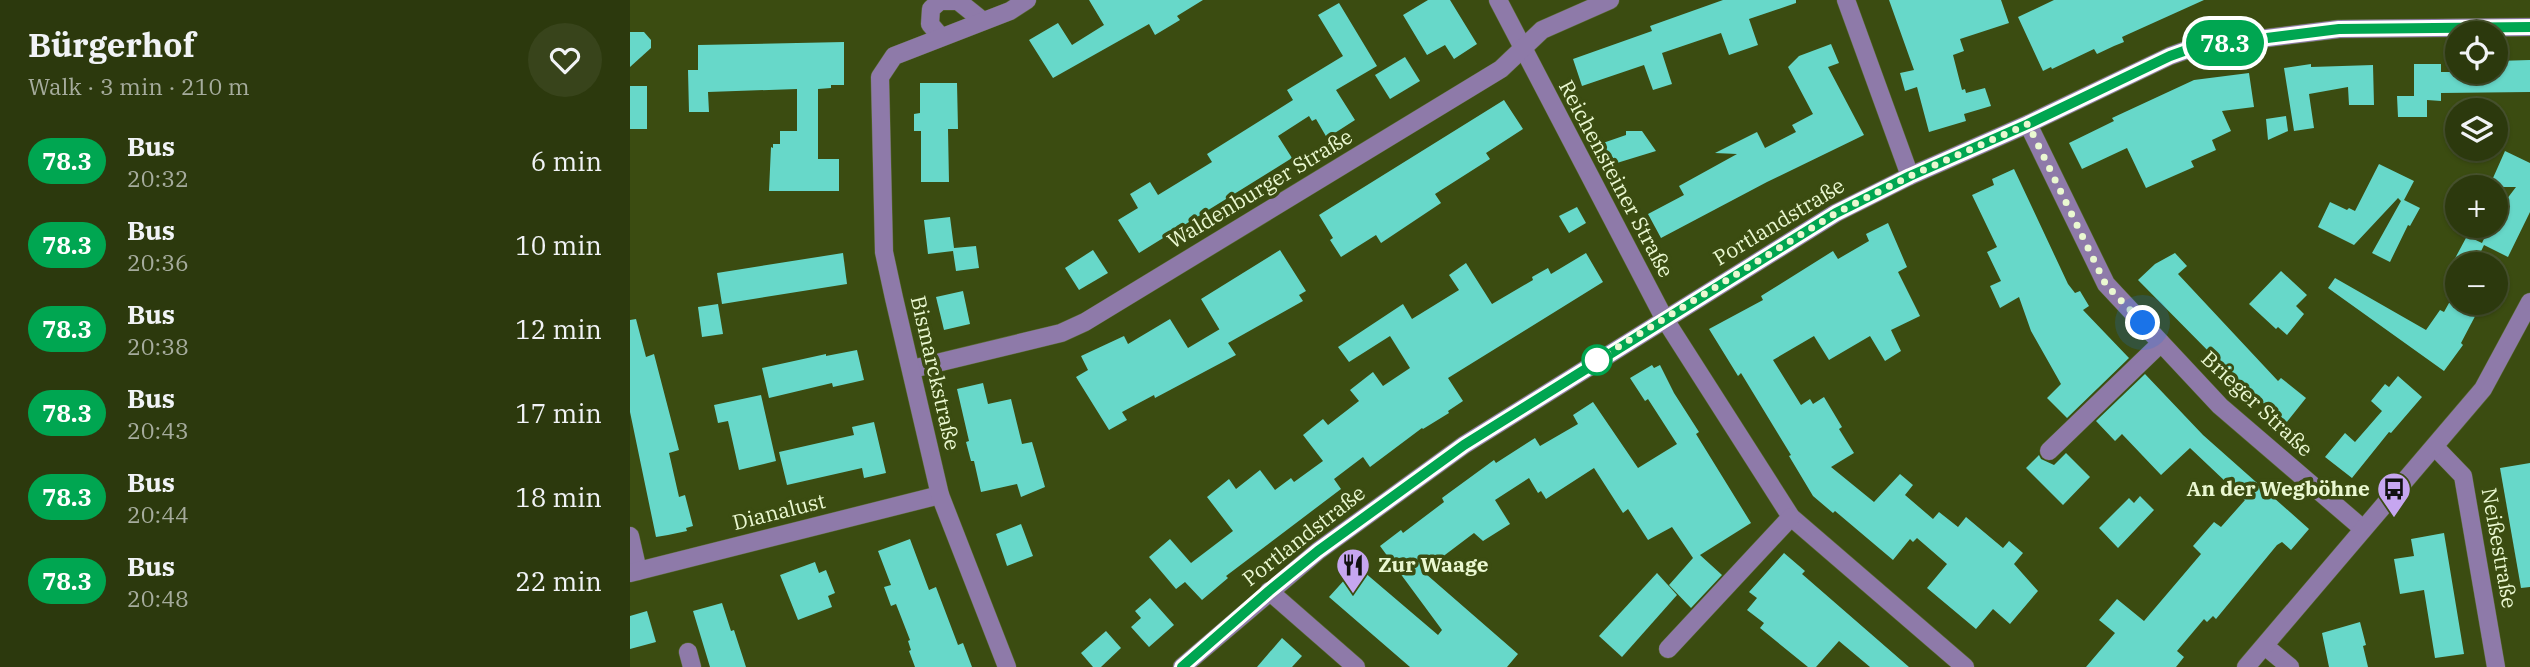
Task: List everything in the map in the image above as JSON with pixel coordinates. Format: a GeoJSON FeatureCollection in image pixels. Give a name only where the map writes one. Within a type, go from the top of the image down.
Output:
{"type":"FeatureCollection","features":[{"type":"Feature","properties":{"kind":"street"},"geometry":{"type":"LineString","coordinates":[[983,21],[958,1],[940,1],[931,9],[930,24],[941,37],[1010,11],[1027,0]]}},
{"type":"Feature","properties":{"kind":"street","name":"Reichensteiner Straße"},"geometry":{"type":"LineString","coordinates":[[1498,0],[1664,318],[1791,517],[1965,667]]}},
{"type":"Feature","properties":{"kind":"street","name":"Waldenburger Straße"},"geometry":{"type":"LineString","coordinates":[[912,369],[1061,333],[1085,322],[1501,69],[1542,30],[1610,0]]}},
{"type":"Feature","properties":{"kind":"street"},"geometry":{"type":"LineString","coordinates":[[1846,0],[1910,176]]}},
{"type":"Feature","properties":{"kind":"street","name":"Portlandstraße"},"geometry":{"type":"LineString","coordinates":[[1182,667],[1318,551],[1464,445],[1836,213],[1910,176],[2028,124],[2170,56],[2195,47],[2339,29],[2530,27]]}},
{"type":"Feature","properties":{"kind":"street","name":"Bismarckstraße"},"geometry":{"type":"LineString","coordinates":[[941,37],[894,56],[880,78],[884,252],[940,495],[1007,667]]}},
{"type":"Feature","properties":{"kind":"street","name":"Brieger Straße"},"geometry":{"type":"LineString","coordinates":[[2028,124],[2106,285],[2220,406],[2362,528]]}},
{"type":"Feature","properties":{"kind":"street"},"geometry":{"type":"LineString","coordinates":[[2246,667],[2483,388],[2530,302]]}},
{"type":"Feature","properties":{"kind":"street"},"geometry":{"type":"LineString","coordinates":[[2049,451],[2161,343]]}},
{"type":"Feature","properties":{"kind":"street","name":"Neißestraße"},"geometry":{"type":"LineString","coordinates":[[2435,447],[2463,475],[2496,667]]}},
{"type":"Feature","properties":{"kind":"street","name":"Dianalust"},"geometry":{"type":"LineString","coordinates":[[634,572],[940,495]]}},
{"type":"Feature","properties":{"kind":"street"},"geometry":{"type":"LineString","coordinates":[[1668,649],[1791,517]]}},
{"type":"Feature","properties":{"kind":"street"},"geometry":{"type":"LineString","coordinates":[[630,536],[634,572]]}},
{"type":"Feature","properties":{"kind":"street"},"geometry":{"type":"LineString","coordinates":[[1269,591],[1356,667]]}},
{"type":"Feature","properties":{"kind":"street"},"geometry":{"type":"LineString","coordinates":[[2265,646],[2290,667]]}},
{"type":"Feature","properties":{"kind":"building"},"geometry":{"type":"Polygon","coordinates":[[[1089,0],[1203,0],[1177,16],[1180,20],[1155,35],[1149,24],[1053,78],[1029,40],[1058,23],[1072,45],[1104,25],[1089,0]]]}},
{"type":"Feature","properties":{"kind":"building"},"geometry":{"type":"Polygon","coordinates":[[[1428,0],[1450,0],[1477,44],[1454,59],[1445,45],[1427,55],[1403,15],[1428,0]]]}},
{"type":"Feature","properties":{"kind":"building"},"geometry":{"type":"Polygon","coordinates":[[[1723,0],[1796,0],[1796,3],[1749,19],[1758,45],[1729,55],[1721,33],[1662,53],[1672,84],[1653,90],[1644,65],[1582,86],[1573,59],[1652,31],[1650,26],[1723,0]]]}},
{"type":"Feature","properties":{"kind":"building"},"geometry":{"type":"Polygon","coordinates":[[[1889,0],[2001,0],[2009,23],[1960,39],[1964,51],[1953,55],[1962,90],[1965,89],[1966,93],[1985,88],[1991,106],[1964,114],[1966,121],[1929,132],[1917,87],[1905,91],[1900,73],[1914,70],[1889,0]]]}},
{"type":"Feature","properties":{"kind":"building"},"geometry":{"type":"Polygon","coordinates":[[[2054,0],[2204,0],[2122,37],[2124,42],[2097,54],[2094,49],[2043,71],[2018,17],[2054,0]]]}},
{"type":"Feature","properties":{"kind":"building"},"geometry":{"type":"Polygon","coordinates":[[[1339,3],[1377,66],[1336,90],[1355,120],[1327,138],[1316,119],[1312,121],[1309,116],[1278,136],[1292,158],[1139,253],[1118,220],[1138,208],[1130,194],[1150,182],[1158,195],[1212,162],[1207,154],[1293,100],[1287,90],[1343,56],[1318,15],[1339,3]]]}},
{"type":"Feature","properties":{"kind":"building"},"geometry":{"type":"Polygon","coordinates":[[[630,32],[644,32],[651,40],[651,48],[630,67],[630,32]]]}},
{"type":"Feature","properties":{"kind":"building"},"geometry":{"type":"Polygon","coordinates":[[[844,42],[844,85],[818,89],[818,159],[839,159],[839,191],[769,191],[771,147],[773,148],[773,144],[780,144],[780,131],[797,131],[797,89],[708,92],[709,112],[689,112],[688,70],[698,70],[698,45],[844,42]]]}},
{"type":"Feature","properties":{"kind":"building"},"geometry":{"type":"Polygon","coordinates":[[[1831,44],[1839,63],[1828,67],[1864,135],[1661,238],[1648,214],[1684,195],[1679,186],[1737,154],[1715,153],[1757,132],[1765,148],[1796,132],[1792,125],[1813,114],[1788,67],[1799,56],[1831,44]]]}},
{"type":"Feature","properties":{"kind":"building"},"geometry":{"type":"Polygon","coordinates":[[[1405,57],[1420,81],[1390,99],[1375,75],[1405,57]]]}},
{"type":"Feature","properties":{"kind":"building"},"geometry":{"type":"Polygon","coordinates":[[[2530,60],[2530,92],[2441,93],[2441,101],[2427,100],[2427,117],[2398,117],[2397,96],[2414,96],[2414,64],[2441,64],[2441,72],[2445,72],[2445,84],[2508,84],[2508,61],[2530,60]]]}},
{"type":"Feature","properties":{"kind":"building"},"geometry":{"type":"Polygon","coordinates":[[[2311,64],[2311,67],[2373,65],[2374,105],[2349,105],[2348,87],[2309,94],[2314,128],[2294,131],[2284,68],[2311,64]]]}},
{"type":"Feature","properties":{"kind":"building"},"geometry":{"type":"Polygon","coordinates":[[[2249,73],[2254,107],[2222,111],[2231,131],[2212,140],[2216,150],[2191,161],[2194,167],[2146,188],[2127,148],[2082,169],[2069,143],[2114,121],[2112,118],[2194,80],[2249,73]]]}},
{"type":"Feature","properties":{"kind":"building"},"geometry":{"type":"Polygon","coordinates":[[[920,83],[957,83],[958,129],[948,129],[949,182],[921,182],[921,131],[914,131],[914,114],[920,113],[920,83]]]}},
{"type":"Feature","properties":{"kind":"building"},"geometry":{"type":"Polygon","coordinates":[[[630,86],[647,86],[647,129],[630,129],[630,86]]]}},
{"type":"Feature","properties":{"kind":"building"},"geometry":{"type":"Polygon","coordinates":[[[1504,100],[1523,129],[1486,153],[1490,159],[1435,194],[1441,203],[1381,243],[1376,235],[1341,257],[1319,215],[1504,100]]]}},
{"type":"Feature","properties":{"kind":"building"},"geometry":{"type":"Polygon","coordinates":[[[2286,116],[2288,131],[2268,140],[2266,119],[2286,116]]]}},
{"type":"Feature","properties":{"kind":"building"},"geometry":{"type":"Polygon","coordinates":[[[1626,131],[1642,131],[1656,151],[1607,166],[1600,144],[1626,135],[1626,131]]]}},
{"type":"Feature","properties":{"kind":"building"},"geometry":{"type":"Polygon","coordinates":[[[2508,152],[2530,163],[2530,212],[2508,257],[2508,252],[2498,252],[2484,245],[2481,252],[2458,252],[2466,238],[2482,243],[2484,238],[2508,238],[2508,198],[2516,187],[2508,187],[2508,175],[2494,175],[2501,161],[2508,161],[2508,152]]]}},
{"type":"Feature","properties":{"kind":"building"},"geometry":{"type":"Polygon","coordinates":[[[2379,164],[2414,181],[2404,200],[2420,208],[2410,226],[2408,225],[2390,262],[2372,253],[2401,201],[2398,198],[2354,245],[2318,227],[2330,202],[2355,211],[2379,164]]]}},
{"type":"Feature","properties":{"kind":"building"},"geometry":{"type":"Polygon","coordinates":[[[2014,169],[2068,284],[2075,293],[2080,291],[2089,306],[2083,310],[2129,358],[2067,418],[2047,398],[2061,384],[2031,331],[2019,297],[2000,308],[1990,286],[2001,281],[1987,252],[1997,247],[1972,195],[1994,185],[1992,179],[2014,169]]]}},
{"type":"Feature","properties":{"kind":"building"},"geometry":{"type":"Polygon","coordinates":[[[1577,207],[1586,223],[1569,233],[1559,216],[1577,207]]]}},
{"type":"Feature","properties":{"kind":"building"},"geometry":{"type":"Polygon","coordinates":[[[950,217],[954,248],[976,246],[979,268],[956,271],[953,251],[928,254],[924,220],[950,217]]]}},
{"type":"Feature","properties":{"kind":"building"},"geometry":{"type":"Polygon","coordinates":[[[1888,223],[1907,267],[1898,272],[1920,316],[1891,330],[1901,351],[1885,361],[1870,336],[1829,360],[1814,336],[1773,360],[1801,405],[1810,399],[1813,404],[1824,397],[1854,453],[1831,467],[1874,502],[1900,474],[1913,485],[1905,495],[1933,519],[1939,512],[1958,527],[1966,517],[2003,548],[2009,541],[2023,553],[2014,564],[2038,591],[2010,624],[1993,609],[1976,629],[1927,588],[1947,564],[1917,538],[1913,542],[1910,539],[1893,560],[1813,496],[1741,373],[1738,376],[1709,329],[1763,300],[1761,296],[1833,251],[1838,259],[1869,241],[1866,234],[1888,223]]]}},
{"type":"Feature","properties":{"kind":"building"},"geometry":{"type":"Polygon","coordinates":[[[1093,250],[1108,273],[1079,290],[1065,268],[1093,250]]]}},
{"type":"Feature","properties":{"kind":"building"},"geometry":{"type":"Polygon","coordinates":[[[1280,250],[1306,291],[1299,295],[1303,301],[1228,343],[1236,355],[1155,398],[1154,395],[1122,412],[1127,420],[1109,430],[1076,377],[1088,370],[1081,356],[1124,336],[1128,344],[1170,319],[1188,348],[1219,329],[1201,299],[1280,250]]]}},
{"type":"Feature","properties":{"kind":"building"},"geometry":{"type":"Polygon","coordinates":[[[843,253],[847,284],[722,304],[717,273],[843,253]]]}},
{"type":"Feature","properties":{"kind":"building"},"geometry":{"type":"Polygon","coordinates":[[[1586,253],[1603,282],[1448,378],[1463,401],[1370,467],[1363,457],[1334,479],[1341,489],[1226,576],[1228,578],[1202,600],[1185,582],[1176,589],[1149,557],[1170,539],[1191,563],[1233,531],[1207,497],[1229,479],[1236,489],[1260,470],[1275,490],[1291,478],[1294,482],[1323,461],[1303,435],[1323,419],[1328,425],[1359,401],[1350,390],[1373,372],[1383,386],[1410,368],[1390,336],[1349,362],[1338,347],[1403,304],[1412,319],[1459,290],[1449,275],[1466,263],[1492,304],[1548,268],[1551,274],[1586,253]]]}},
{"type":"Feature","properties":{"kind":"building"},"geometry":{"type":"Polygon","coordinates":[[[2175,253],[2187,266],[2178,274],[2278,381],[2281,378],[2306,398],[2286,423],[2262,402],[2251,396],[2248,398],[2239,390],[2219,369],[2223,366],[2138,280],[2155,264],[2175,253]]]}},
{"type":"Feature","properties":{"kind":"building"},"geometry":{"type":"Polygon","coordinates":[[[2281,271],[2307,295],[2296,306],[2304,314],[2287,335],[2278,327],[2276,329],[2249,304],[2281,271]]]}},
{"type":"Feature","properties":{"kind":"building"},"geometry":{"type":"Polygon","coordinates":[[[2335,278],[2426,330],[2440,310],[2445,310],[2445,315],[2476,315],[2461,343],[2463,345],[2444,371],[2328,288],[2335,278]]]}},
{"type":"Feature","properties":{"kind":"building"},"geometry":{"type":"Polygon","coordinates":[[[963,291],[970,324],[944,330],[936,297],[963,291]]]}},
{"type":"Feature","properties":{"kind":"building"},"geometry":{"type":"Polygon","coordinates":[[[718,304],[723,334],[702,337],[698,307],[718,304]]]}},
{"type":"Feature","properties":{"kind":"building"},"geometry":{"type":"Polygon","coordinates":[[[636,319],[646,357],[654,354],[679,450],[669,453],[679,497],[685,495],[693,526],[686,528],[687,531],[656,537],[630,412],[630,320],[636,319]]]}},
{"type":"Feature","properties":{"kind":"building"},"geometry":{"type":"Polygon","coordinates":[[[857,350],[864,380],[833,387],[832,383],[769,398],[762,368],[857,350]]]}},
{"type":"Feature","properties":{"kind":"building"},"geometry":{"type":"Polygon","coordinates":[[[1652,365],[1654,368],[1660,365],[1699,432],[1696,434],[1751,523],[1700,555],[1722,575],[1691,608],[1669,585],[1693,558],[1672,527],[1648,540],[1628,509],[1623,513],[1594,468],[1546,499],[1541,491],[1538,493],[1529,478],[1495,500],[1510,524],[1483,541],[1474,533],[1429,567],[1431,570],[1426,574],[1518,654],[1507,667],[1410,667],[1329,597],[1357,566],[1438,635],[1442,630],[1380,546],[1401,530],[1403,533],[1444,502],[1442,498],[1494,460],[1496,463],[1535,438],[1540,446],[1578,424],[1573,415],[1593,402],[1638,468],[1677,444],[1648,399],[1645,401],[1630,378],[1652,365]]]}},
{"type":"Feature","properties":{"kind":"building"},"geometry":{"type":"Polygon","coordinates":[[[2145,374],[2203,435],[2309,529],[2291,550],[2282,542],[2277,545],[2216,619],[2213,616],[2207,622],[2204,619],[2177,651],[2184,657],[2176,667],[2086,667],[2115,633],[2099,620],[2117,599],[2144,621],[2201,554],[2193,546],[2214,522],[2221,527],[2245,500],[2190,448],[2161,475],[2122,434],[2115,441],[2096,421],[2145,374]]]}},
{"type":"Feature","properties":{"kind":"building"},"geometry":{"type":"Polygon","coordinates":[[[2398,376],[2422,397],[2352,478],[2325,457],[2345,433],[2355,442],[2382,411],[2371,401],[2385,384],[2389,387],[2398,376]]]}},
{"type":"Feature","properties":{"kind":"building"},"geometry":{"type":"Polygon","coordinates":[[[983,383],[988,404],[1011,399],[1022,444],[1032,442],[1045,487],[1021,497],[1017,484],[981,492],[974,461],[971,461],[966,442],[969,441],[957,389],[983,383]]]}},
{"type":"Feature","properties":{"kind":"building"},"geometry":{"type":"Polygon","coordinates":[[[761,395],[776,461],[739,470],[728,421],[718,423],[714,405],[761,395]]]}},
{"type":"Feature","properties":{"kind":"building"},"geometry":{"type":"Polygon","coordinates":[[[874,422],[886,473],[864,478],[862,468],[787,485],[779,452],[854,435],[852,427],[874,422]]]}},
{"type":"Feature","properties":{"kind":"building"},"geometry":{"type":"Polygon","coordinates":[[[2066,453],[2090,477],[2063,505],[2026,468],[2039,455],[2041,459],[2054,465],[2066,453]]]}},
{"type":"Feature","properties":{"kind":"building"},"geometry":{"type":"Polygon","coordinates":[[[2530,463],[2530,587],[2521,588],[2500,468],[2530,463]]]}},
{"type":"Feature","properties":{"kind":"building"},"geometry":{"type":"Polygon","coordinates":[[[2140,496],[2154,510],[2118,548],[2099,528],[2129,498],[2134,503],[2140,496]]]}},
{"type":"Feature","properties":{"kind":"building"},"geometry":{"type":"Polygon","coordinates":[[[1021,524],[1033,556],[1007,566],[996,534],[1021,524]]]}},
{"type":"Feature","properties":{"kind":"building"},"geometry":{"type":"Polygon","coordinates":[[[2444,533],[2464,654],[2435,658],[2424,590],[2400,594],[2394,559],[2414,556],[2411,539],[2444,533]]]}},
{"type":"Feature","properties":{"kind":"building"},"geometry":{"type":"Polygon","coordinates":[[[910,539],[929,590],[936,587],[958,645],[963,643],[972,667],[915,667],[909,651],[910,640],[896,604],[891,606],[884,587],[891,585],[878,551],[910,539]]]}},
{"type":"Feature","properties":{"kind":"building"},"geometry":{"type":"Polygon","coordinates":[[[1784,553],[1805,571],[1802,574],[1909,667],[1870,667],[1839,641],[1816,667],[1808,667],[1760,628],[1764,623],[1747,610],[1757,598],[1749,592],[1784,553]]]}},
{"type":"Feature","properties":{"kind":"building"},"geometry":{"type":"Polygon","coordinates":[[[815,562],[819,573],[826,570],[835,593],[828,596],[832,607],[798,620],[780,575],[815,562]]]}},
{"type":"Feature","properties":{"kind":"building"},"geometry":{"type":"Polygon","coordinates":[[[1657,573],[1677,595],[1622,657],[1599,636],[1657,573]]]}},
{"type":"Feature","properties":{"kind":"building"},"geometry":{"type":"Polygon","coordinates":[[[1150,598],[1174,625],[1149,647],[1131,627],[1141,618],[1135,611],[1150,598]]]}},
{"type":"Feature","properties":{"kind":"building"},"geometry":{"type":"Polygon","coordinates":[[[722,603],[746,667],[710,667],[693,611],[722,603]]]}},
{"type":"Feature","properties":{"kind":"building"},"geometry":{"type":"Polygon","coordinates":[[[647,611],[656,642],[630,649],[630,616],[647,611]]]}},
{"type":"Feature","properties":{"kind":"building"},"geometry":{"type":"Polygon","coordinates":[[[2360,622],[2368,667],[2329,667],[2322,633],[2360,622]]]}},
{"type":"Feature","properties":{"kind":"building"},"geometry":{"type":"Polygon","coordinates":[[[1106,631],[1121,648],[1101,667],[1093,667],[1081,653],[1106,631]]]}},
{"type":"Feature","properties":{"kind":"building"},"geometry":{"type":"Polygon","coordinates":[[[1282,638],[1302,656],[1292,667],[1257,667],[1282,638]]]}},
{"type":"Feature","properties":{"kind":"bus line","name":"78.3"},"geometry":{"type":"LineString","coordinates":[[1182,667],[1318,551],[1464,445],[1836,213],[1910,176],[2028,124],[2170,56],[2195,47],[2339,29],[2530,27]]}},
{"type":"Feature","properties":{"kind":"place","name":"An der Wegböhne"},"geometry":{"type":"Point","coordinates":[2394,519]}},
{"type":"Feature","properties":{"kind":"place","name":"Zur Waage"},"geometry":{"type":"Point","coordinates":[1353,595]}},
{"type":"Feature","properties":{"kind":"route"},"geometry":{"type":"LineString","coordinates":[[1597,360],[1595,361],[1836,213],[1910,176],[2028,124],[2106,285],[2143,323]]}}]}
